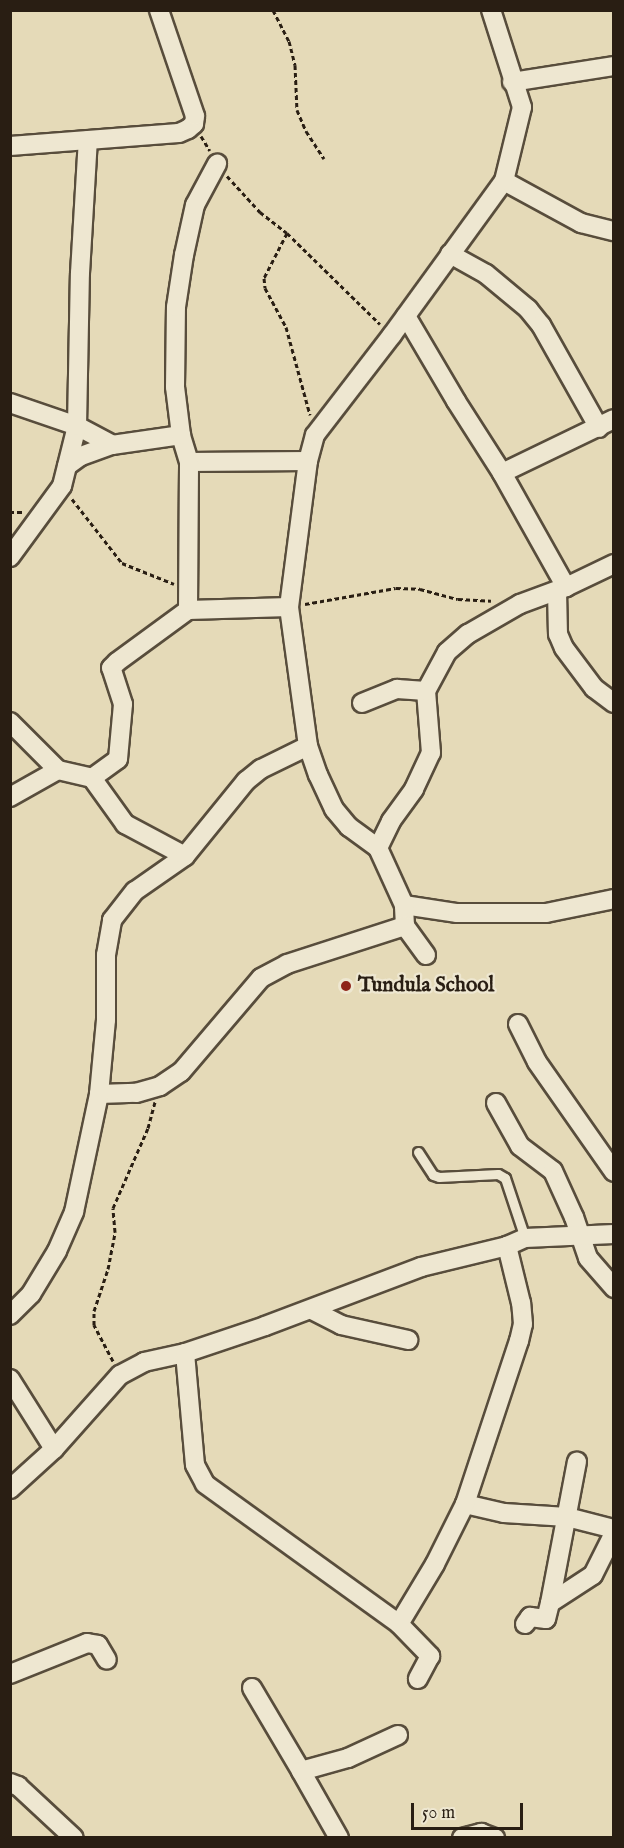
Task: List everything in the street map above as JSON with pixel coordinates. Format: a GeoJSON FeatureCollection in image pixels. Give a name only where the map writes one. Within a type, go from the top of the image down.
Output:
{"type":"FeatureCollection","features":[{"type":"Feature","properties":{"kind":"street"},"geometry":{"type":"LineString","coordinates":[[10,146],[179,133],[194,124],[195,116],[159,10]]}},
{"type":"Feature","properties":{"kind":"street"},"geometry":{"type":"LineString","coordinates":[[426,955],[405,926],[404,905],[378,848],[349,827],[334,809],[308,746],[288,607],[308,461],[315,435],[392,335],[504,181],[522,107],[490,10]]}},
{"type":"Feature","properties":{"kind":"street"},"geometry":{"type":"LineString","coordinates":[[512,82],[614,66]]}},
{"type":"Feature","properties":{"kind":"street"},"geometry":{"type":"LineString","coordinates":[[10,557],[62,486],[77,426],[80,273],[88,140]]}},
{"type":"Feature","properties":{"kind":"street"},"geometry":{"type":"LineString","coordinates":[[188,610],[189,462],[181,435],[175,387],[176,307],[195,205],[217,164]]}},
{"type":"Feature","properties":{"kind":"street"},"geometry":{"type":"LineString","coordinates":[[504,181],[580,223],[614,231]]}},
{"type":"Feature","properties":{"kind":"street"},"geometry":{"type":"LineString","coordinates":[[450,254],[486,274],[528,309],[606,424],[502,473]]}},
{"type":"Feature","properties":{"kind":"street"},"geometry":{"type":"LineString","coordinates":[[406,316],[502,473],[562,589],[558,634],[564,648],[594,688],[614,703]]}},
{"type":"Feature","properties":{"kind":"street"},"geometry":{"type":"LineString","coordinates":[[10,403],[77,426],[112,445]]}},
{"type":"Feature","properties":{"kind":"street"},"geometry":{"type":"LineString","coordinates":[[67,466],[81,456],[112,445],[181,435]]}},
{"type":"Feature","properties":{"kind":"street"},"geometry":{"type":"LineString","coordinates":[[189,462],[308,461]]}},
{"type":"Feature","properties":{"kind":"street"},"geometry":{"type":"LineString","coordinates":[[378,848],[391,821],[414,789],[431,753],[426,691],[447,652],[468,634],[520,604],[562,589],[614,564]]}},
{"type":"Feature","properties":{"kind":"street"},"geometry":{"type":"LineString","coordinates":[[92,778],[118,759],[123,705],[111,668],[188,610],[288,607]]}},
{"type":"Feature","properties":{"kind":"street"},"geometry":{"type":"LineString","coordinates":[[362,703],[397,689],[426,691]]}},
{"type":"Feature","properties":{"kind":"street"},"geometry":{"type":"LineString","coordinates":[[10,722],[58,770],[92,778],[125,824],[184,856]]}},
{"type":"Feature","properties":{"kind":"street"},"geometry":{"type":"LineString","coordinates":[[10,1314],[36,1286],[57,1251],[74,1212],[99,1094],[106,1020],[106,955],[111,920],[135,891],[184,856],[246,781],[261,769],[308,746]]}},
{"type":"Feature","properties":{"kind":"street"},"geometry":{"type":"LineString","coordinates":[[10,797],[58,770]]}},
{"type":"Feature","properties":{"kind":"street"},"geometry":{"type":"LineString","coordinates":[[404,905],[457,913],[546,913],[614,899]]}},
{"type":"Feature","properties":{"kind":"street"},"geometry":{"type":"LineString","coordinates":[[99,1094],[136,1093],[160,1086],[181,1072],[261,978],[287,964],[405,926]]}},
{"type":"Feature","properties":{"kind":"street"},"geometry":{"type":"LineString","coordinates":[[518,1024],[537,1062],[614,1173]]}},
{"type":"Feature","properties":{"kind":"street"},"geometry":{"type":"LineString","coordinates":[[496,1102],[520,1146],[553,1171],[581,1235],[588,1258],[614,1288]]}},
{"type":"Feature","properties":{"kind":"street"},"geometry":{"type":"LineString","coordinates":[[10,1489],[54,1449],[120,1375],[144,1362],[184,1353],[312,1310],[421,1267],[507,1246],[525,1238],[614,1234]]}},
{"type":"Feature","properties":{"kind":"street"},"geometry":{"type":"LineString","coordinates":[[399,1624],[435,1564],[465,1504],[523,1323],[521,1303],[507,1246]]}},
{"type":"Feature","properties":{"kind":"street"},"geometry":{"type":"LineString","coordinates":[[312,1310],[341,1325],[408,1340]]}},
{"type":"Feature","properties":{"kind":"street"},"geometry":{"type":"LineString","coordinates":[[184,1353],[195,1464],[205,1484],[399,1624],[430,1656],[418,1679]]}},
{"type":"Feature","properties":{"kind":"street"},"geometry":{"type":"LineString","coordinates":[[10,1379],[54,1449]]}},
{"type":"Feature","properties":{"kind":"street"},"geometry":{"type":"LineString","coordinates":[[525,1624],[530,1617],[534,1616],[546,1619],[577,1462]]}},
{"type":"Feature","properties":{"kind":"street"},"geometry":{"type":"LineString","coordinates":[[465,1504],[504,1513],[567,1517],[614,1531],[593,1575],[550,1603]]}},
{"type":"Feature","properties":{"kind":"street"},"geometry":{"type":"LineString","coordinates":[[10,1674],[87,1643],[98,1645],[107,1660]]}},
{"type":"Feature","properties":{"kind":"street"},"geometry":{"type":"LineString","coordinates":[[252,1688],[301,1770],[335,1836]]}},
{"type":"Feature","properties":{"kind":"street"},"geometry":{"type":"LineString","coordinates":[[301,1770],[348,1758],[398,1735]]}},
{"type":"Feature","properties":{"kind":"street"},"geometry":{"type":"LineString","coordinates":[[10,1783],[18,1786],[74,1838]]}},
{"type":"Feature","properties":{"kind":"street"},"geometry":{"type":"LineString","coordinates":[[462,1838],[481,1833],[495,1838]]}},
{"type":"Feature","properties":{"kind":"lane"},"geometry":{"type":"LineString","coordinates":[[418,1152],[433,1175],[439,1177],[498,1174],[505,1178],[525,1238]]}},
{"type":"Feature","properties":{"kind":"path"},"geometry":{"type":"LineString","coordinates":[[273,10],[289,41],[295,65],[297,110],[306,131],[324,159]]}},
{"type":"Feature","properties":{"kind":"path"},"geometry":{"type":"LineString","coordinates":[[194,124],[217,164],[260,212],[287,233],[392,335]]}},
{"type":"Feature","properties":{"kind":"path"},"geometry":{"type":"LineString","coordinates":[[287,233],[264,278],[265,288],[286,327],[296,356],[315,435]]}},
{"type":"Feature","properties":{"kind":"path"},"geometry":{"type":"LineString","coordinates":[[62,486],[122,563],[189,589]]}},
{"type":"Feature","properties":{"kind":"path"},"geometry":{"type":"LineString","coordinates":[[288,607],[396,588],[420,589],[458,599],[520,604]]}},
{"type":"Feature","properties":{"kind":"path"},"geometry":{"type":"LineString","coordinates":[[120,1375],[93,1319],[108,1269],[115,1232],[113,1208],[148,1128],[160,1086]]}},
{"type":"Feature","properties":{"kind":"place","name":"Tundula School"},"geometry":{"type":"Point","coordinates":[346,986]}}]}
